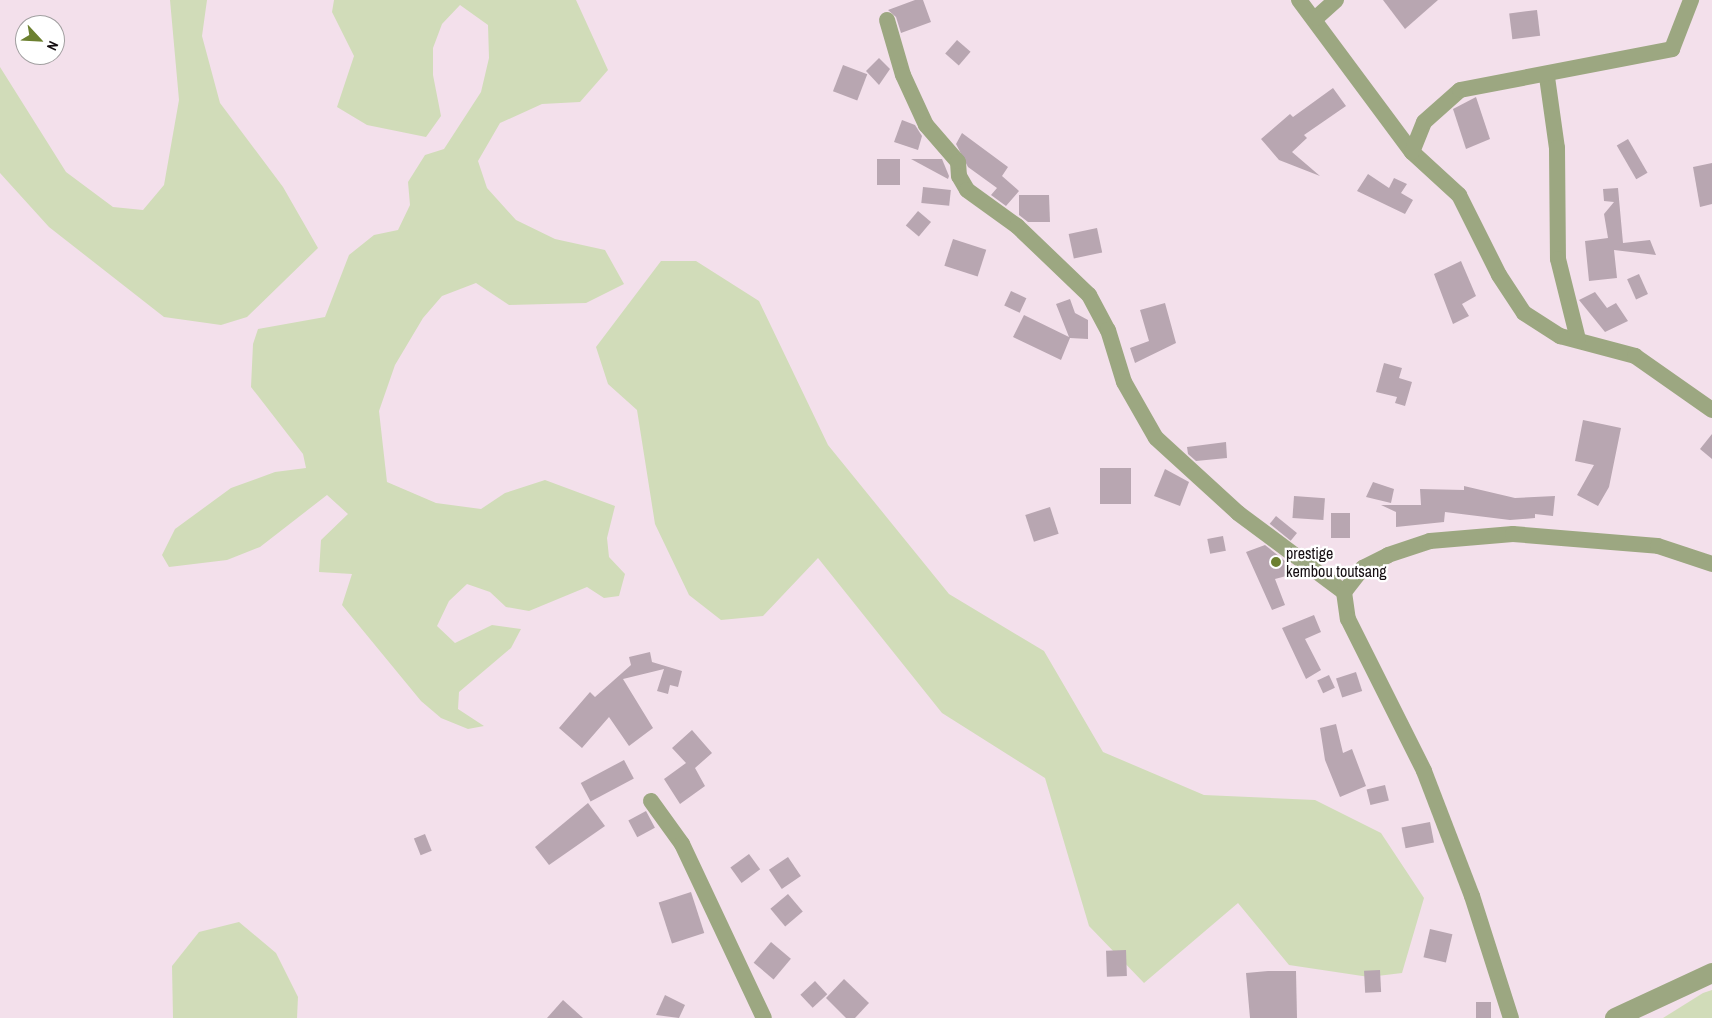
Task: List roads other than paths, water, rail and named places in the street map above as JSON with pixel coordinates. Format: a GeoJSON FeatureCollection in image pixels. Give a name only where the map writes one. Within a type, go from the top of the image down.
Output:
{"type":"FeatureCollection","features":[{"type":"Feature","properties":{"kind":"street"},"geometry":{"type":"LineString","coordinates":[[1299,0],[1316,18],[1412,152],[1459,195],[1499,275],[1524,313],[1538,325],[1635,356],[1712,410]]}},
{"type":"Feature","properties":{"kind":"street"},"geometry":{"type":"LineString","coordinates":[[1316,18],[1336,0]]}},
{"type":"Feature","properties":{"kind":"street"},"geometry":{"type":"LineString","coordinates":[[1412,152],[1424,122],[1460,90],[1547,76],[1592,62],[1672,50],[1691,0]]}},
{"type":"Feature","properties":{"kind":"street"},"geometry":{"type":"LineString","coordinates":[[887,20],[903,75],[926,125],[958,162],[958,176],[967,190],[1017,226],[1089,294],[1108,330],[1124,382],[1156,438],[1238,513],[1344,592],[1348,619],[1358,642],[1409,733],[1424,771],[1472,896],[1511,1018]]}},
{"type":"Feature","properties":{"kind":"street"},"geometry":{"type":"LineString","coordinates":[[1547,76],[1557,148],[1558,259],[1578,339]]}},
{"type":"Feature","properties":{"kind":"street"},"geometry":{"type":"LineString","coordinates":[[1344,592],[1363,568],[1388,554],[1430,541],[1513,534],[1658,546],[1712,564]]}},
{"type":"Feature","properties":{"kind":"street"},"geometry":{"type":"LineString","coordinates":[[651,801],[686,852],[764,1018]]}},
{"type":"Feature","properties":{"kind":"street"},"geometry":{"type":"LineString","coordinates":[[1616,1018],[1712,973]]}},
{"type":"Feature","properties":{"kind":"place","name":"prestige kembou toutsang"},"geometry":{"type":"Point","coordinates":[1276,562]}}]}
